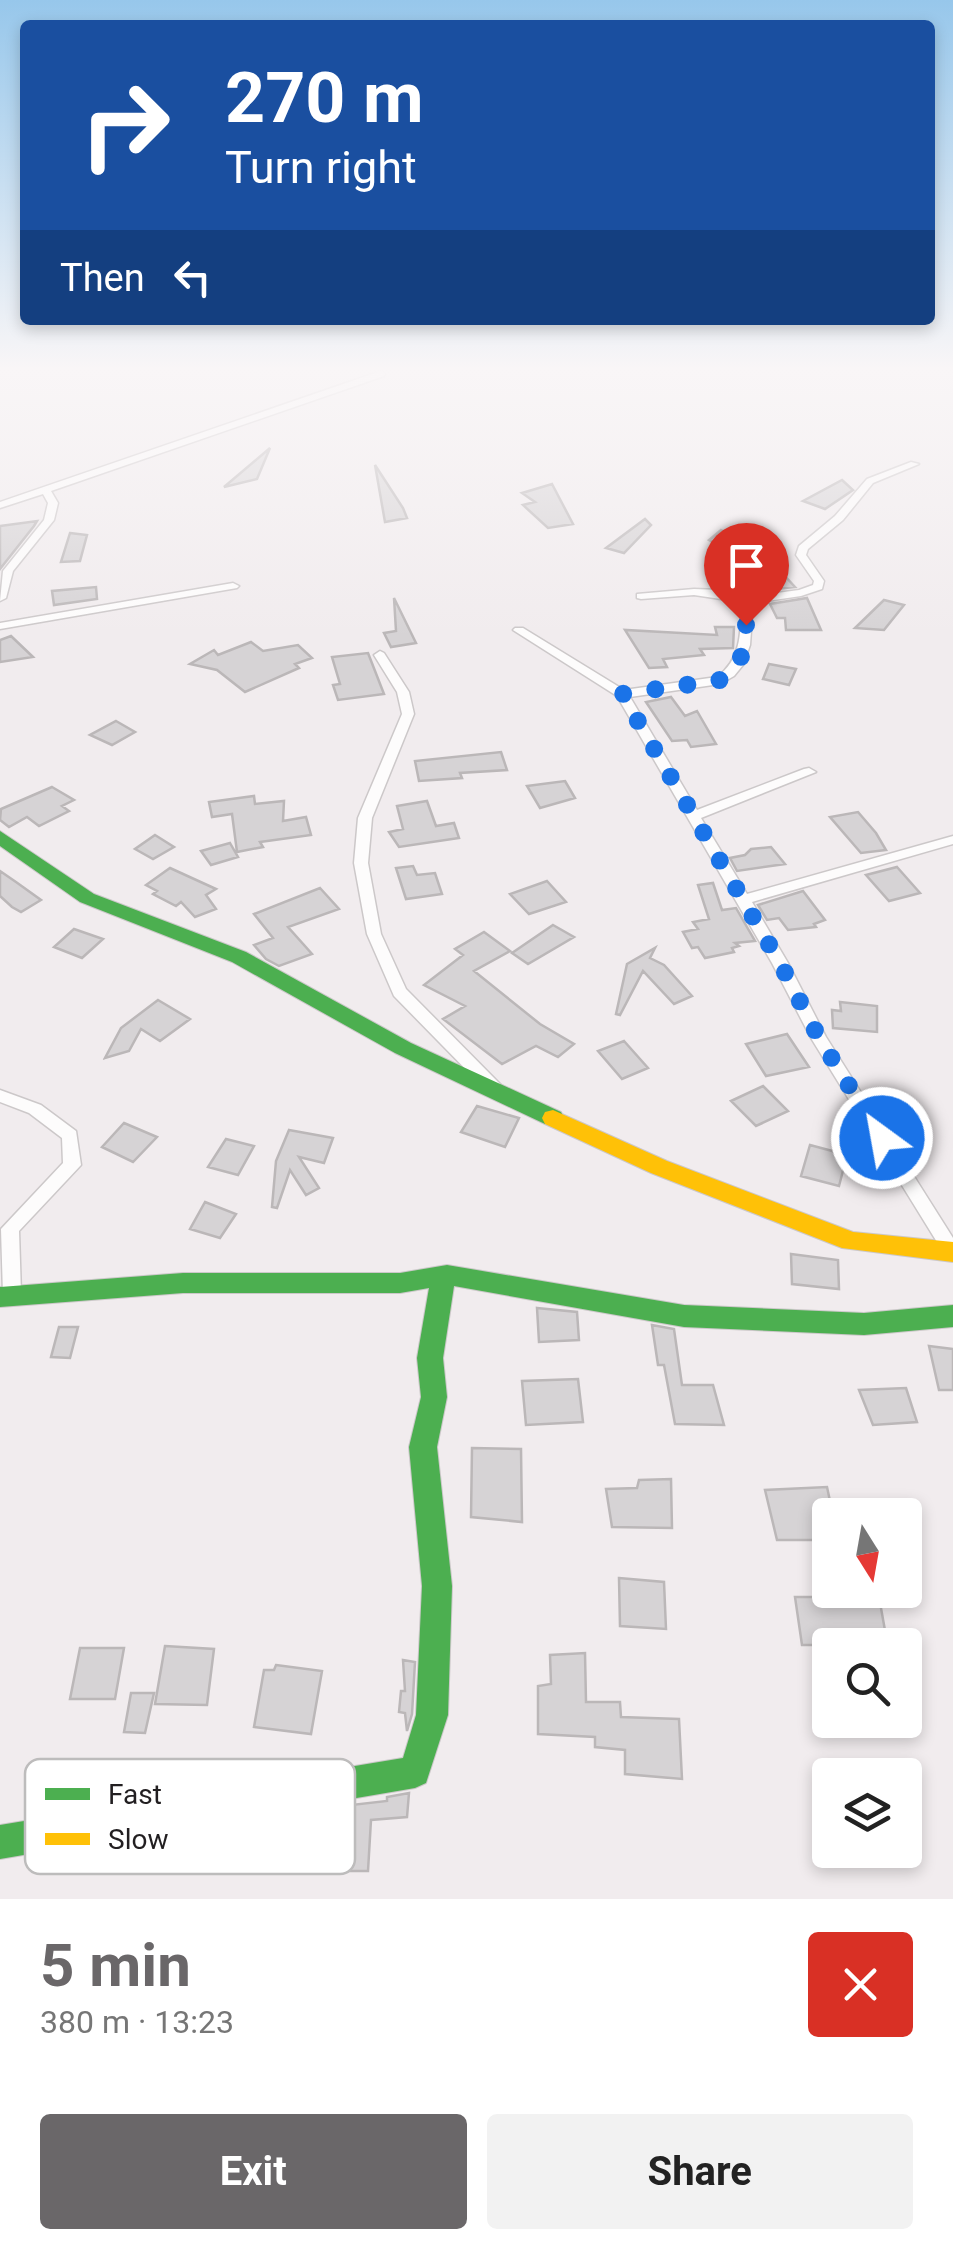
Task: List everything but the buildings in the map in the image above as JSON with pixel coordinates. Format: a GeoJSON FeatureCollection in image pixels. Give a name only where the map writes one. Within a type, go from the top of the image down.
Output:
{"type":"FeatureCollection","features":[{"type":"Feature","properties":{"kind":"street"},"geometry":{"type":"LineString","coordinates":[[0,505],[136,459]]}},
{"type":"Feature","properties":{"kind":"street"},"geometry":{"type":"LineString","coordinates":[[641,596],[698,590],[747,600],[818,587],[819,580],[801,555],[803,548],[840,518],[870,482],[914,464]]}},
{"type":"Feature","properties":{"kind":"street"},"geometry":{"type":"LineString","coordinates":[[0,598],[8,571],[50,520],[53,503],[46,490]]}},
{"type":"Feature","properties":{"kind":"street"},"geometry":{"type":"LineString","coordinates":[[0,626],[233,586]]}},
{"type":"Feature","properties":{"kind":"street"},"geometry":{"type":"LineString","coordinates":[[622,694],[720,680],[733,674],[745,650],[747,600]]}},
{"type":"Feature","properties":{"kind":"street"},"geometry":{"type":"LineString","coordinates":[[519,630],[622,694],[819,1038],[952,1251]]}},
{"type":"Feature","properties":{"kind":"street"},"geometry":{"type":"LineString","coordinates":[[380,655],[403,692],[408,714],[365,818],[361,863],[374,934],[399,992],[500,1094]]}},
{"type":"Feature","properties":{"kind":"street"},"geometry":{"type":"LineString","coordinates":[[693,816],[808,772]]}},
{"type":"Feature","properties":{"kind":"street"},"geometry":{"type":"LineString","coordinates":[[0,836],[87,898],[239,957],[403,1048],[659,1166],[851,1241],[952,1251]]}},
{"type":"Feature","properties":{"kind":"street"},"geometry":{"type":"LineString","coordinates":[[742,900],[953,840]]}},
{"type":"Feature","properties":{"kind":"street"},"geometry":{"type":"LineString","coordinates":[[0,1096],[35,1110],[70,1135],[72,1164],[10,1229],[6,1296],[183,1283],[400,1283],[447,1275],[684,1316],[864,1324],[953,1316]]}},
{"type":"Feature","properties":{"kind":"street"},"geometry":{"type":"LineString","coordinates":[[355,1782],[415,1772],[432,1716],[437,1586],[423,1447],[434,1397],[430,1358],[440,1291],[447,1275]]}},
{"type":"Feature","properties":{"kind":"street"},"geometry":{"type":"LineString","coordinates":[[0,1842],[25,1838]]}},
{"type":"Feature","properties":{"kind":"traffic: fast"},"geometry":{"type":"LineString","coordinates":[[0,837],[87,898],[239,957],[403,1048],[553,1118]]}},
{"type":"Feature","properties":{"kind":"traffic: fast"},"geometry":{"type":"LineString","coordinates":[[0,1297],[183,1283],[400,1283],[447,1275],[684,1316],[864,1324],[953,1316]]}},
{"type":"Feature","properties":{"kind":"traffic: fast"},"geometry":{"type":"LineString","coordinates":[[355,1782],[415,1772],[432,1715],[437,1586],[423,1447],[434,1397],[430,1358],[440,1291],[447,1275]]}},
{"type":"Feature","properties":{"kind":"traffic: fast"},"geometry":{"type":"LineString","coordinates":[[0,1842],[25,1838]]}},
{"type":"Feature","properties":{"kind":"traffic: slow"},"geometry":{"type":"LineString","coordinates":[[553,1118],[659,1167],[851,1241],[953,1252]]}},
{"type":"Feature","properties":{"kind":"route"},"geometry":{"type":"LineString","coordinates":[[746,625],[745,650],[733,674],[720,680],[622,694],[780,963],[819,1038],[882,1138]]}}]}
